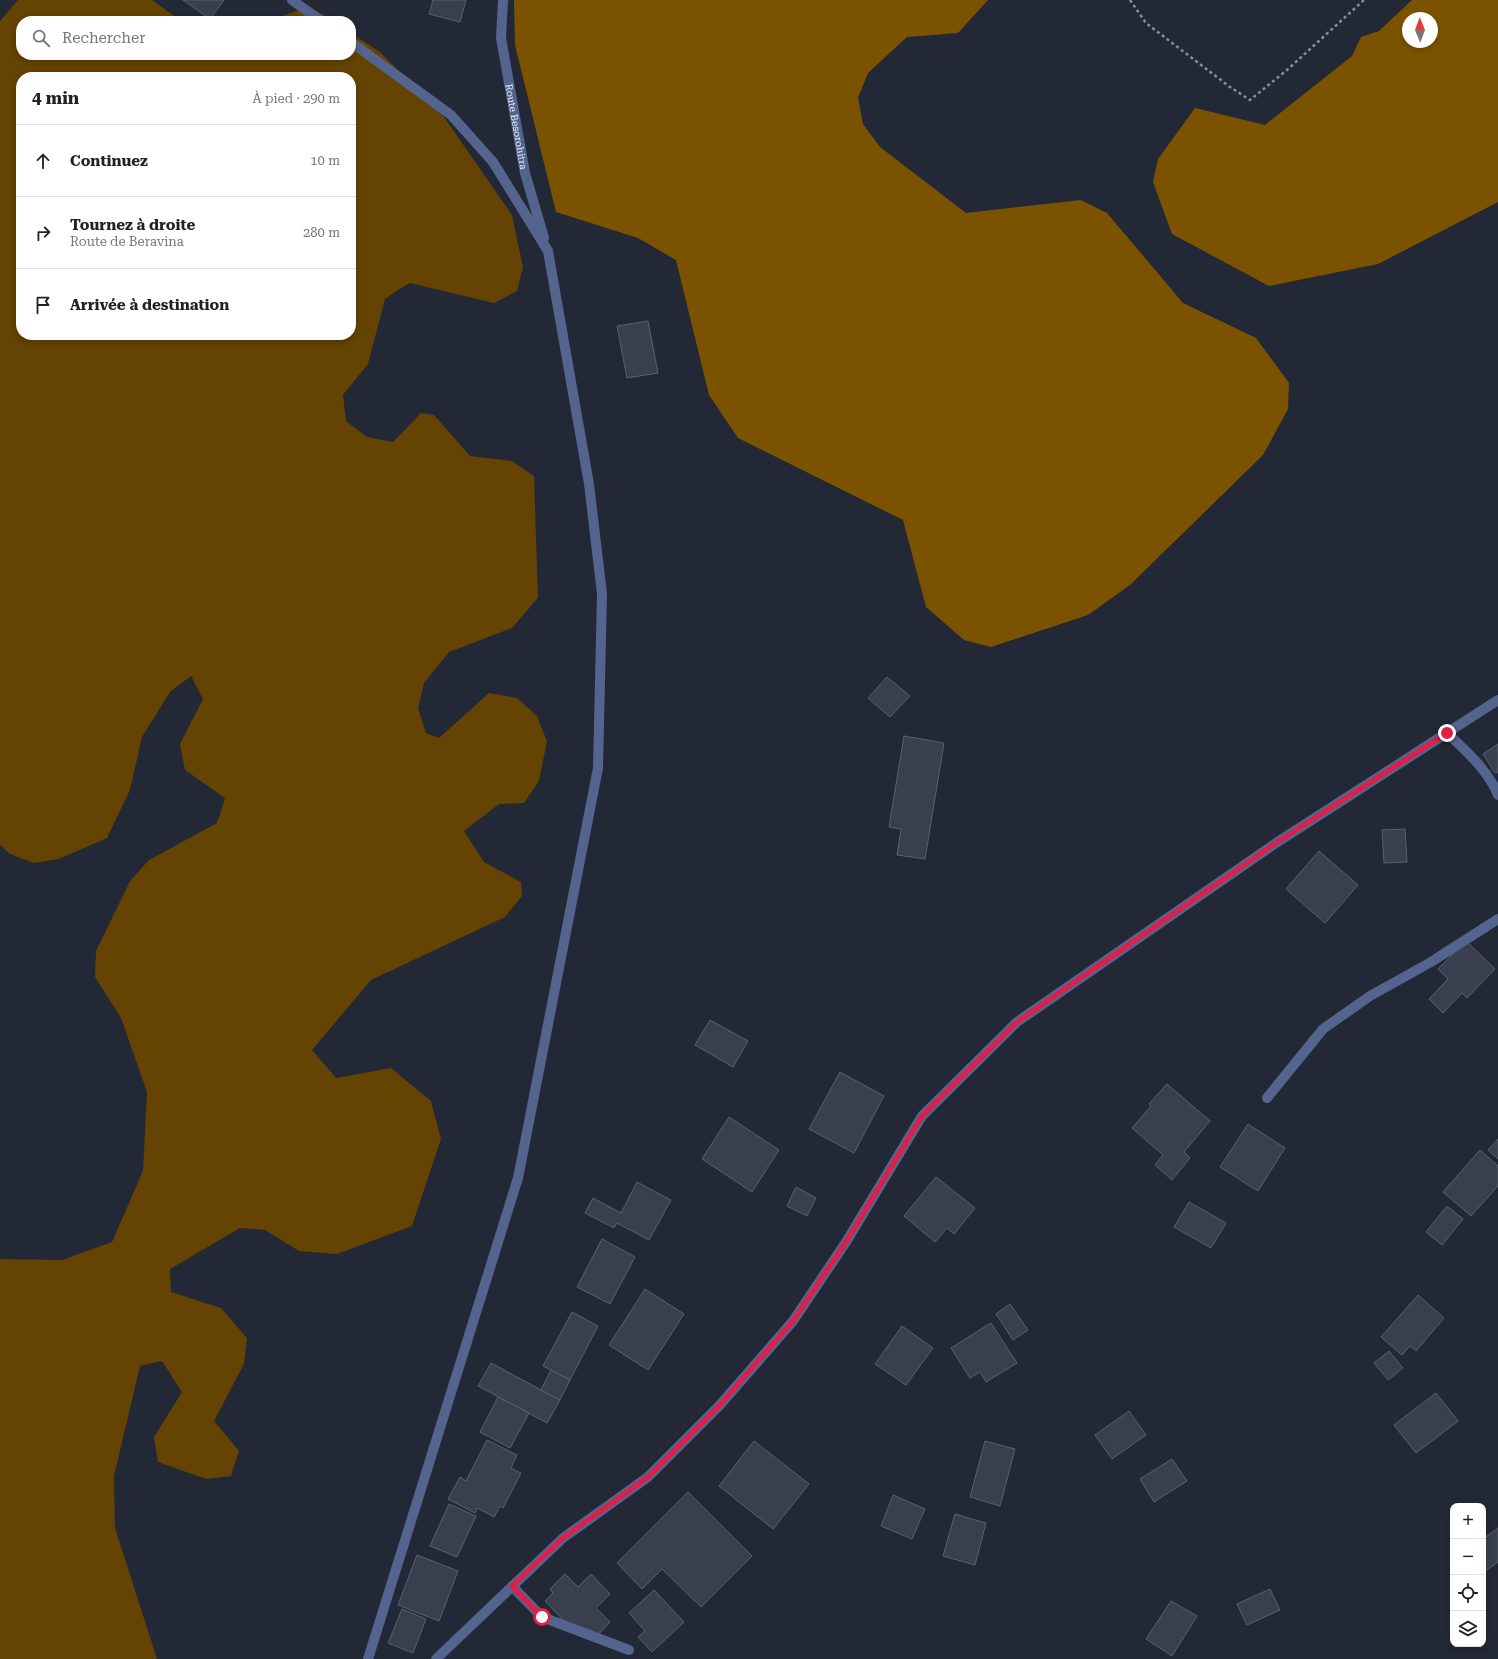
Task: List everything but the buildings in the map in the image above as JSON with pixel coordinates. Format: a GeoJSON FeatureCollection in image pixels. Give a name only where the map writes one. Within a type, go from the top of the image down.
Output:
{"type":"FeatureCollection","features":[{"type":"Feature","properties":{"kind":"street"},"geometry":{"type":"LineString","coordinates":[[292,0],[314,16]]}},
{"type":"Feature","properties":{"kind":"street","name":"Route Besorohitra"},"geometry":{"type":"LineString","coordinates":[[368,1659],[518,1178],[598,768],[602,594],[589,484],[548,251],[525,173],[505,61],[501,38],[503,0]]}},
{"type":"Feature","properties":{"kind":"street"},"geometry":{"type":"LineString","coordinates":[[356,46],[451,115],[493,162],[548,251]]}},
{"type":"Feature","properties":{"kind":"street"},"geometry":{"type":"LineString","coordinates":[[436,1659],[563,1538],[648,1477],[719,1406],[793,1321],[846,1242],[922,1116],[1017,1022],[1276,843],[1498,700]]}},
{"type":"Feature","properties":{"kind":"street"},"geometry":{"type":"LineString","coordinates":[[1447,733],[1467,752],[1492,781],[1498,795]]}},
{"type":"Feature","properties":{"kind":"street"},"geometry":{"type":"LineString","coordinates":[[1268,1098],[1324,1029],[1370,996],[1431,962],[1498,920]]}},
{"type":"Feature","properties":{"kind":"street"},"geometry":{"type":"LineString","coordinates":[[512,1586],[542,1617],[629,1650]]}},
{"type":"Feature","properties":{"kind":"path"},"geometry":{"type":"LineString","coordinates":[[1130,0],[1146,23],[1230,87],[1250,100],[1287,70],[1364,0]]}},
{"type":"Feature","properties":{"kind":"shaded area"},"geometry":{"type":"Polygon","coordinates":[[[18,0],[152,0],[174,16],[16,16],[16,60],[356,60],[356,36],[380,52],[444,117],[512,215],[523,267],[517,291],[494,303],[410,283],[385,299],[368,364],[343,395],[346,421],[367,437],[393,442],[421,413],[434,415],[470,456],[512,461],[534,476],[538,598],[512,628],[449,652],[424,683],[418,708],[426,733],[439,738],[489,693],[517,698],[537,716],[547,741],[539,781],[524,803],[499,804],[464,831],[484,862],[521,882],[522,896],[505,917],[371,980],[312,1050],[336,1078],[391,1068],[431,1101],[441,1139],[412,1226],[337,1254],[299,1251],[265,1230],[240,1228],[170,1269],[171,1292],[221,1308],[247,1338],[244,1364],[214,1421],[239,1451],[231,1476],[206,1479],[158,1462],[154,1437],[182,1392],[162,1361],[140,1366],[114,1476],[115,1528],[157,1659],[0,1659],[0,1259],[62,1260],[112,1242],[143,1171],[147,1092],[121,1018],[95,977],[96,951],[130,881],[149,860],[217,823],[225,798],[185,770],[180,744],[203,699],[191,676],[170,692],[142,737],[130,790],[107,838],[59,859],[34,863],[10,854],[0,845],[0,21],[18,0]]]}},
{"type":"Feature","properties":{"kind":"shaded area"},"geometry":{"type":"Polygon","coordinates":[[[514,0],[988,0],[958,33],[907,37],[868,73],[858,98],[863,124],[880,147],[966,213],[1081,200],[1107,213],[1183,303],[1256,338],[1289,383],[1288,409],[1263,455],[1130,585],[1088,615],[991,647],[964,640],[926,607],[903,520],[738,438],[709,395],[676,260],[638,238],[556,212],[515,45],[514,0]]]}},
{"type":"Feature","properties":{"kind":"shaded area"},"geometry":{"type":"Polygon","coordinates":[[[1412,0],[1498,0],[1498,202],[1378,264],[1269,286],[1172,234],[1153,182],[1158,159],[1195,108],[1265,125],[1352,56],[1361,37],[1379,31],[1412,0]]]}},
{"type":"Feature","properties":{"kind":"shaded area"},"geometry":{"type":"Polygon","coordinates":[[[309,6],[325,16],[283,16],[309,6]]]}},
{"type":"Feature","properties":{"kind":"route"},"geometry":{"type":"LineString","coordinates":[[542,1617],[512,1586],[563,1538],[648,1477],[719,1406],[793,1321],[846,1242],[922,1116],[1017,1022],[1276,843],[1447,733]]}}]}
